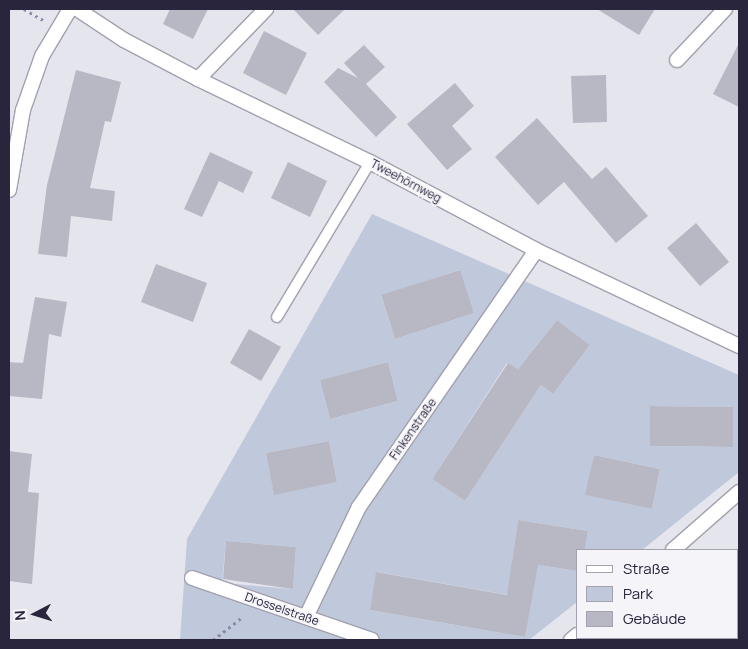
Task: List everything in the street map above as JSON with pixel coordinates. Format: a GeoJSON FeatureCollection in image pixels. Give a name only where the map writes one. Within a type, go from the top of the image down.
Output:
{"type":"FeatureCollection","features":[{"type":"Feature","properties":{"kind":"street"},"geometry":{"type":"LineString","coordinates":[[9,190],[23,110],[42,56],[70,9]]}},
{"type":"Feature","properties":{"kind":"street","name":"Tweehörnweg"},"geometry":{"type":"LineString","coordinates":[[77,9],[124,40],[198,79],[370,162],[536,250],[739,346]]}},
{"type":"Feature","properties":{"kind":"street"},"geometry":{"type":"LineString","coordinates":[[198,79],[266,9]]}},
{"type":"Feature","properties":{"kind":"street"},"geometry":{"type":"LineString","coordinates":[[676,60],[725,9]]}},
{"type":"Feature","properties":{"kind":"street","name":"Finkenstraße"},"geometry":{"type":"LineString","coordinates":[[306,617],[359,507],[536,250]]}},
{"type":"Feature","properties":{"kind":"street"},"geometry":{"type":"LineString","coordinates":[[674,549],[739,492]]}},
{"type":"Feature","properties":{"kind":"street","name":"Drosselstraße"},"geometry":{"type":"LineString","coordinates":[[192,578],[372,640]]}},
{"type":"Feature","properties":{"kind":"lane"},"geometry":{"type":"LineString","coordinates":[[277,318],[370,162]]}},
{"type":"Feature","properties":{"kind":"path"},"geometry":{"type":"LineString","coordinates":[[213,640],[262,602]]}},
{"type":"Feature","properties":{"kind":"green space"},"geometry":{"type":"Polygon","coordinates":[[[372,214],[739,375],[739,472],[643,549],[585,549],[588,531],[518,520],[512,561],[576,571],[576,603],[529,640],[180,640],[187,539],[372,214]],[[459,270],[381,296],[395,339],[474,313],[459,270]],[[557,320],[518,369],[507,363],[432,479],[465,501],[541,385],[553,394],[590,345],[557,320]],[[388,362],[320,380],[330,419],[398,401],[388,362]],[[650,406],[650,446],[733,447],[733,407],[650,406]],[[329,441],[266,453],[274,494],[337,482],[329,441]],[[594,455],[586,495],[652,509],[660,469],[594,455]],[[226,541],[222,583],[293,589],[296,547],[226,541]],[[377,572],[370,610],[525,637],[531,599],[377,572]]]}},
{"type":"Feature","properties":{"kind":"building"},"geometry":{"type":"Polygon","coordinates":[[[170,9],[208,9],[193,39],[163,24],[170,9]]]}},
{"type":"Feature","properties":{"kind":"building"},"geometry":{"type":"Polygon","coordinates":[[[293,9],[345,9],[318,35],[293,9]]]}},
{"type":"Feature","properties":{"kind":"building"},"geometry":{"type":"Polygon","coordinates":[[[597,9],[655,9],[639,35],[597,9]]]}},
{"type":"Feature","properties":{"kind":"building"},"geometry":{"type":"Polygon","coordinates":[[[264,31],[307,53],[286,95],[243,73],[264,31]]]}},
{"type":"Feature","properties":{"kind":"building"},"geometry":{"type":"Polygon","coordinates":[[[739,43],[739,107],[713,94],[739,43]]]}},
{"type":"Feature","properties":{"kind":"building"},"geometry":{"type":"Polygon","coordinates":[[[364,45],[385,67],[366,84],[397,117],[376,137],[324,82],[338,68],[358,78],[344,63],[364,45]]]}},
{"type":"Feature","properties":{"kind":"building"},"geometry":{"type":"Polygon","coordinates":[[[76,70],[121,82],[111,122],[105,121],[90,188],[115,191],[112,221],[71,216],[67,257],[38,254],[47,185],[76,70]]]}},
{"type":"Feature","properties":{"kind":"building"},"geometry":{"type":"Polygon","coordinates":[[[606,75],[607,122],[573,123],[571,76],[606,75]]]}},
{"type":"Feature","properties":{"kind":"building"},"geometry":{"type":"Polygon","coordinates":[[[455,83],[474,106],[452,126],[472,149],[447,170],[407,124],[455,83]]]}},
{"type":"Feature","properties":{"kind":"building"},"geometry":{"type":"Polygon","coordinates":[[[537,118],[592,179],[606,167],[648,216],[616,243],[564,182],[538,205],[495,157],[537,118]]]}},
{"type":"Feature","properties":{"kind":"building"},"geometry":{"type":"Polygon","coordinates":[[[210,152],[253,172],[243,193],[219,181],[202,217],[184,209],[210,152]]]}},
{"type":"Feature","properties":{"kind":"building"},"geometry":{"type":"Polygon","coordinates":[[[288,162],[327,181],[310,217],[271,198],[288,162]]]}},
{"type":"Feature","properties":{"kind":"building"},"geometry":{"type":"Polygon","coordinates":[[[696,223],[729,262],[700,286],[667,248],[696,223]]]}},
{"type":"Feature","properties":{"kind":"building"},"geometry":{"type":"Polygon","coordinates":[[[156,264],[207,283],[193,322],[141,302],[156,264]]]}},
{"type":"Feature","properties":{"kind":"building"},"geometry":{"type":"Polygon","coordinates":[[[460,270],[474,313],[395,339],[381,295],[460,270]]]}},
{"type":"Feature","properties":{"kind":"building"},"geometry":{"type":"Polygon","coordinates":[[[35,297],[67,302],[61,337],[49,334],[42,399],[9,396],[9,362],[23,363],[35,297]]]}},
{"type":"Feature","properties":{"kind":"building"},"geometry":{"type":"Polygon","coordinates":[[[557,320],[590,345],[553,394],[541,385],[465,501],[432,479],[508,363],[518,369],[557,320]]]}},
{"type":"Feature","properties":{"kind":"building"},"geometry":{"type":"Polygon","coordinates":[[[249,329],[281,347],[261,381],[230,363],[249,329]]]}},
{"type":"Feature","properties":{"kind":"building"},"geometry":{"type":"Polygon","coordinates":[[[388,362],[398,401],[330,419],[320,380],[388,362]]]}},
{"type":"Feature","properties":{"kind":"building"},"geometry":{"type":"Polygon","coordinates":[[[650,406],[733,407],[733,447],[650,446],[650,406]]]}},
{"type":"Feature","properties":{"kind":"building"},"geometry":{"type":"Polygon","coordinates":[[[329,441],[337,482],[274,495],[266,453],[329,441]]]}},
{"type":"Feature","properties":{"kind":"building"},"geometry":{"type":"Polygon","coordinates":[[[9,451],[32,454],[28,492],[39,493],[32,584],[9,581],[9,451]]]}},
{"type":"Feature","properties":{"kind":"building"},"geometry":{"type":"Polygon","coordinates":[[[594,455],[660,469],[652,509],[585,495],[594,455]]]}},
{"type":"Feature","properties":{"kind":"building"},"geometry":{"type":"Polygon","coordinates":[[[518,520],[588,531],[585,549],[576,549],[576,571],[538,565],[525,637],[370,610],[376,572],[507,595],[518,520]]]}},
{"type":"Feature","properties":{"kind":"building"},"geometry":{"type":"Polygon","coordinates":[[[226,541],[296,547],[293,589],[223,579],[226,541]]]}}]}
